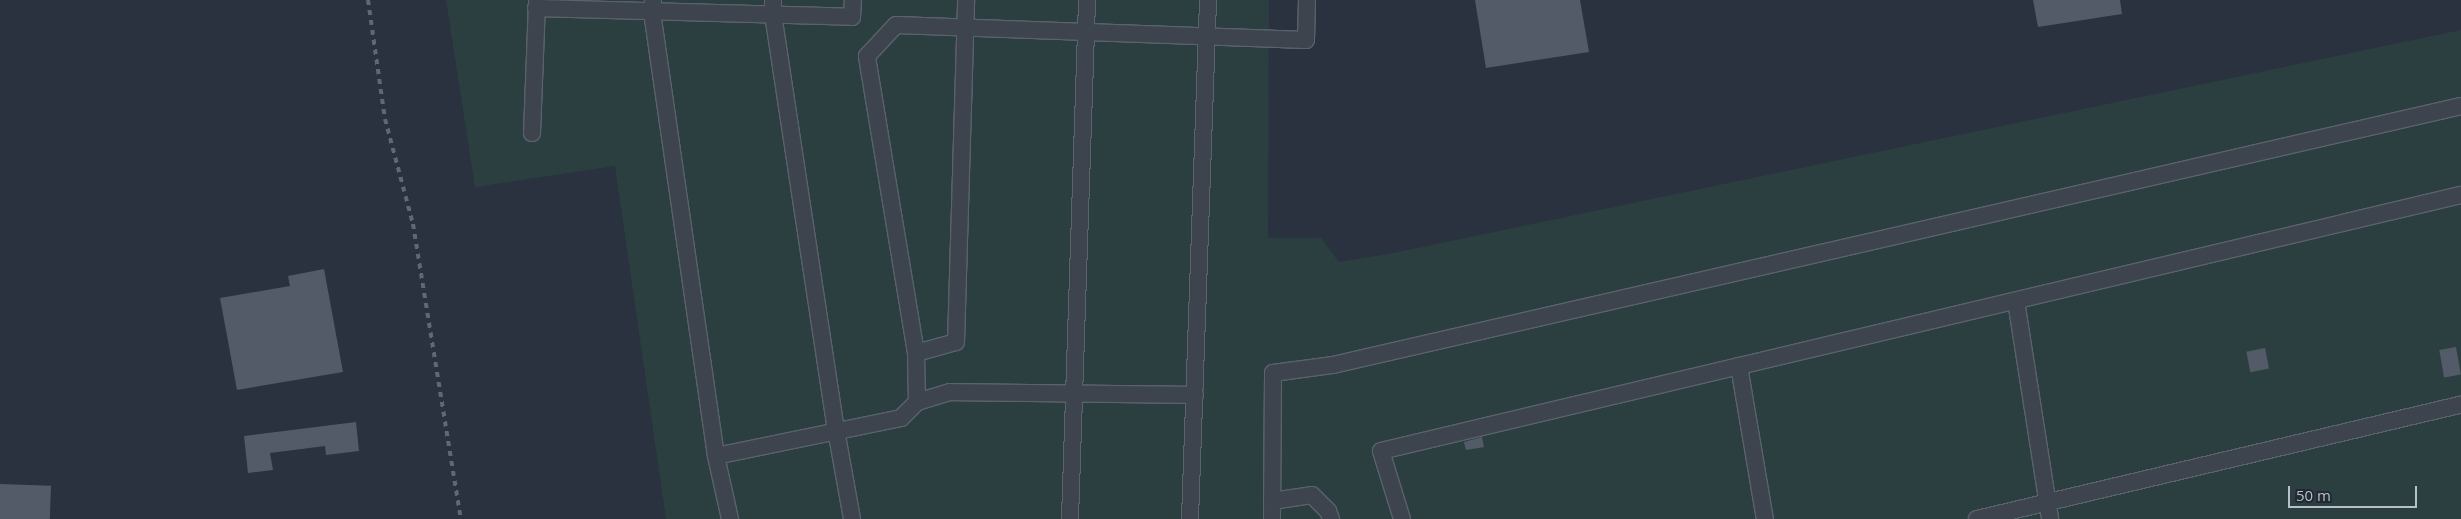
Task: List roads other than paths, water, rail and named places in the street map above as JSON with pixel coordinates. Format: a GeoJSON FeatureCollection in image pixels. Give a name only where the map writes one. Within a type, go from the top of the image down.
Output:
{"type":"FeatureCollection","features":[{"type":"Feature","properties":{"kind":"street"},"geometry":{"type":"LineString","coordinates":[[532,133],[536,4],[773,7],[852,18],[853,0]]}},
{"type":"Feature","properties":{"kind":"street"},"geometry":{"type":"LineString","coordinates":[[916,353],[956,342],[966,0]]}},
{"type":"Feature","properties":{"kind":"street"},"geometry":{"type":"LineString","coordinates":[[1070,519],[1087,0]]}},
{"type":"Feature","properties":{"kind":"street"},"geometry":{"type":"LineString","coordinates":[[1190,519],[1208,0]]}},
{"type":"Feature","properties":{"kind":"street"},"geometry":{"type":"LineString","coordinates":[[917,402],[916,353],[867,56],[896,25],[1306,40],[1307,0]]}},
{"type":"Feature","properties":{"kind":"street"},"geometry":{"type":"LineString","coordinates":[[653,6],[716,456],[730,519]]}},
{"type":"Feature","properties":{"kind":"street"},"geometry":{"type":"LineString","coordinates":[[773,7],[836,430],[852,519]]}},
{"type":"Feature","properties":{"kind":"street"},"geometry":{"type":"LineString","coordinates":[[1272,519],[1273,373],[1343,363],[2461,106]]}},
{"type":"Feature","properties":{"kind":"street"},"geometry":{"type":"LineString","coordinates":[[1402,519],[1381,451],[2461,195]]}},
{"type":"Feature","properties":{"kind":"street"},"geometry":{"type":"LineString","coordinates":[[2016,301],[2049,511]]}},
{"type":"Feature","properties":{"kind":"street"},"geometry":{"type":"LineString","coordinates":[[1739,366],[1765,519]]}},
{"type":"Feature","properties":{"kind":"street"},"geometry":{"type":"LineString","coordinates":[[716,456],[902,418],[917,402],[950,392],[1195,396]]}},
{"type":"Feature","properties":{"kind":"street"},"geometry":{"type":"LineString","coordinates":[[1977,519],[2049,511],[2461,405]]}},
{"type":"Feature","properties":{"kind":"street"},"geometry":{"type":"LineString","coordinates":[[1272,501],[1312,495],[1328,511],[1331,519]]}},
{"type":"Feature","properties":{"kind":"railway"},"geometry":{"type":"LineString","coordinates":[[368,0],[385,119],[413,224],[461,519]]}}]}
